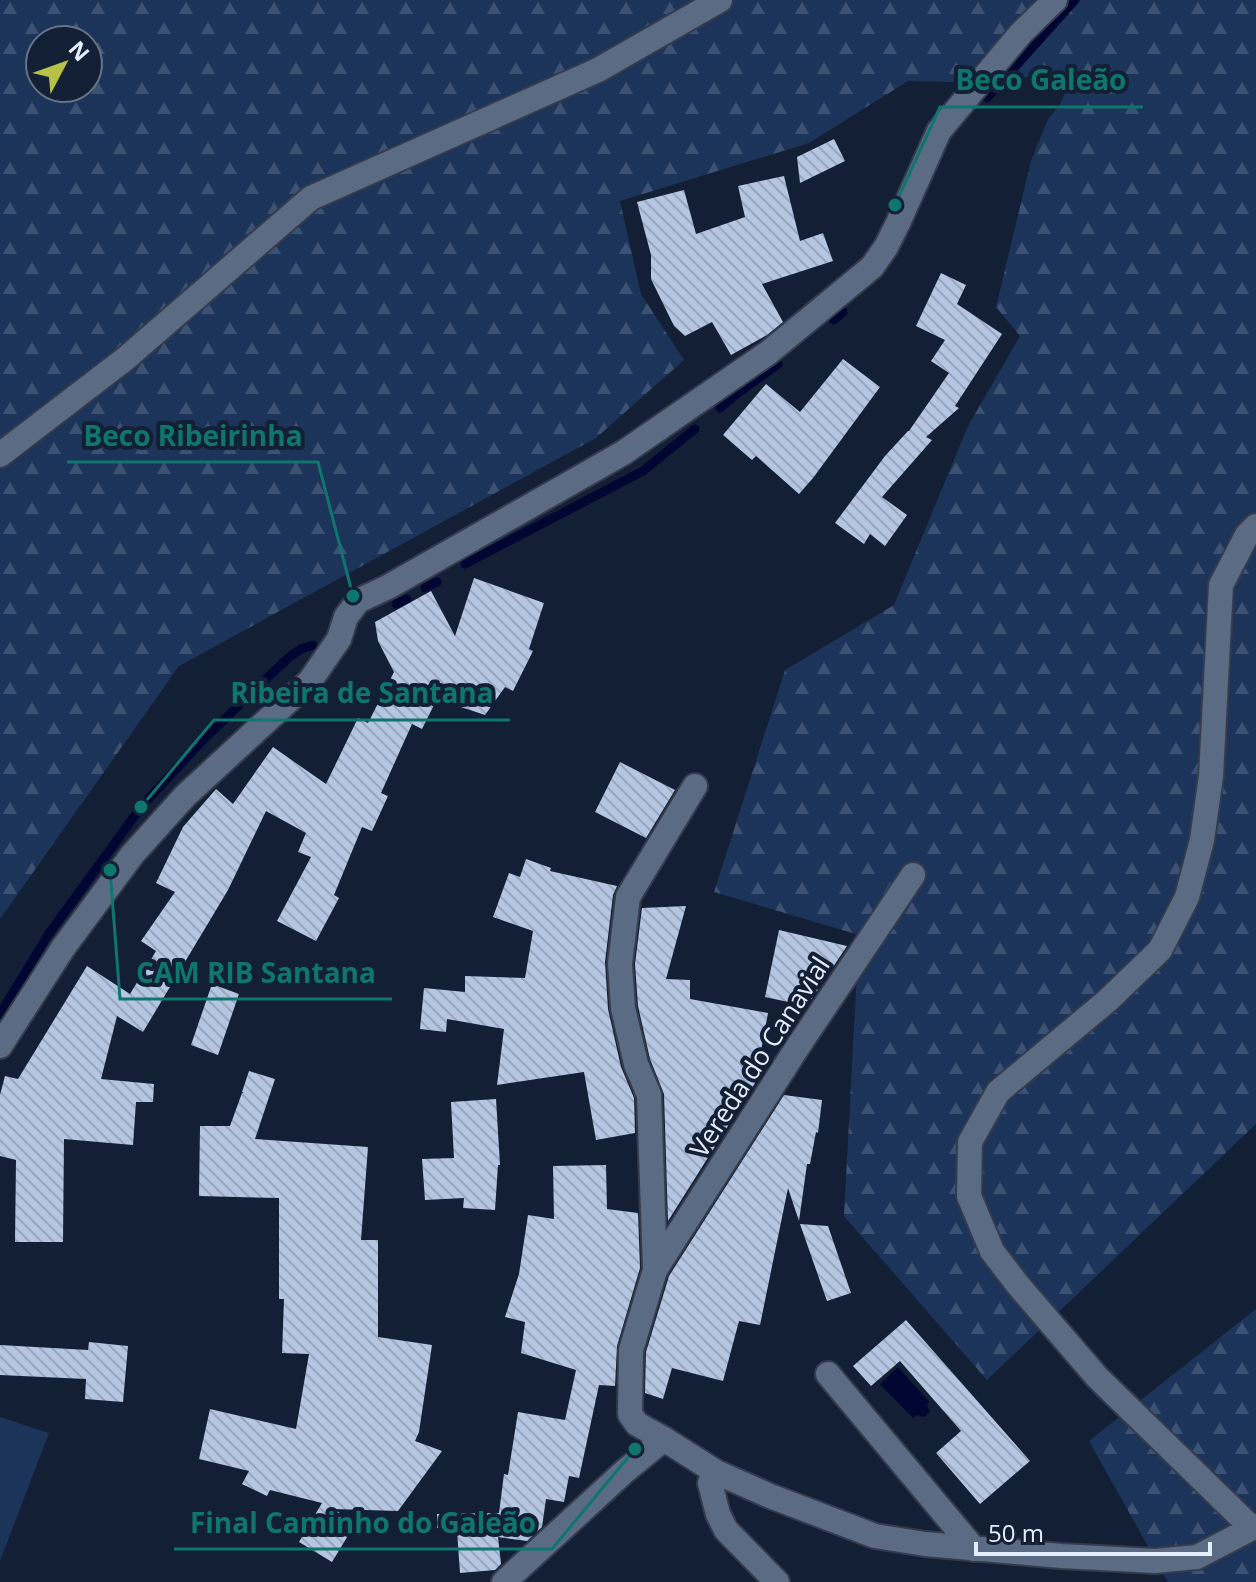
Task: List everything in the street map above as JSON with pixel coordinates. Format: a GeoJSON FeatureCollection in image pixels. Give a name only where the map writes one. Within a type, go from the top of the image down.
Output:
{"type":"FeatureCollection","features":[{"type":"Feature","properties":{"kind":"street"},"geometry":{"type":"LineString","coordinates":[[0,455],[125,359],[311,198],[598,70],[720,0]]}},
{"type":"Feature","properties":{"kind":"street"},"geometry":{"type":"LineString","coordinates":[[0,1046],[63,948],[132,855],[185,796],[310,681],[339,639],[346,617],[358,601],[388,587],[623,453],[768,353],[872,267],[898,223],[939,131],[1021,33],[1055,0]]}},
{"type":"Feature","properties":{"kind":"street"},"geometry":{"type":"LineString","coordinates":[[695,786],[628,897],[620,964],[623,1008],[636,1064],[649,1095],[655,1270],[631,1350],[630,1414],[637,1424],[716,1472],[875,1536],[974,1549],[1155,1561],[1197,1557],[1254,1527],[1097,1377],[992,1251],[969,1196],[970,1142],[998,1092],[1107,1001],[1160,950],[1187,897],[1202,840],[1211,776],[1221,585],[1247,535],[1256,526]]}},
{"type":"Feature","properties":{"kind":"street","name":"Vereda do Canavial"},"geometry":{"type":"LineString","coordinates":[[655,1270],[795,1051],[913,875]]}},
{"type":"Feature","properties":{"kind":"street"},"geometry":{"type":"LineString","coordinates":[[828,1374],[974,1549]]}},
{"type":"Feature","properties":{"kind":"street"},"geometry":{"type":"LineString","coordinates":[[504,1582],[664,1439]]}},
{"type":"Feature","properties":{"kind":"street"},"geometry":{"type":"LineString","coordinates":[[716,1472],[710,1483],[718,1514],[726,1530],[777,1582]]}},
{"type":"Feature","properties":{"kind":"green space"},"geometry":{"type":"Polygon","coordinates":[[[0,0],[1256,0],[1256,1124],[987,1380],[844,1216],[859,935],[714,892],[785,670],[894,605],[968,426],[1020,336],[996,307],[1031,161],[1048,119],[1059,106],[1068,87],[1051,71],[1002,83],[908,81],[809,143],[620,201],[641,294],[684,360],[596,438],[179,666],[0,919],[0,0]]]}},
{"type":"Feature","properties":{"kind":"green space"},"geometry":{"type":"Polygon","coordinates":[[[1256,1309],[1256,1582],[1168,1582],[1089,1441],[1256,1309]]]}},
{"type":"Feature","properties":{"kind":"green space"},"geometry":{"type":"Polygon","coordinates":[[[0,1417],[49,1433],[0,1561],[0,1417]]]}},
{"type":"Feature","properties":{"kind":"shaded area"},"geometry":{"type":"Polygon","coordinates":[[[898,1367],[929,1402],[930,1412],[924,1417],[917,1415],[913,1418],[880,1384],[898,1367]]]}},
{"type":"Feature","properties":{"kind":"building"},"geometry":{"type":"Polygon","coordinates":[[[834,139],[845,161],[800,183],[797,157],[834,139]]]}},
{"type":"Feature","properties":{"kind":"building"},"geometry":{"type":"Polygon","coordinates":[[[784,176],[800,241],[823,233],[833,261],[762,284],[783,322],[767,335],[731,355],[712,322],[685,336],[674,326],[651,279],[651,255],[637,202],[684,190],[696,234],[745,217],[738,186],[784,176]]]}},
{"type":"Feature","properties":{"kind":"building"},"geometry":{"type":"Polygon","coordinates":[[[941,273],[966,285],[957,304],[1002,334],[955,406],[959,408],[926,437],[932,440],[882,497],[907,515],[885,546],[870,534],[864,544],[835,523],[885,456],[909,431],[949,373],[931,361],[945,340],[916,326],[941,273]]]}},
{"type":"Feature","properties":{"kind":"building"},"geometry":{"type":"Polygon","coordinates":[[[843,359],[880,387],[799,494],[756,456],[752,460],[723,435],[766,384],[800,412],[843,359]]]}},
{"type":"Feature","properties":{"kind":"building"},"geometry":{"type":"Polygon","coordinates":[[[474,578],[544,603],[529,649],[533,651],[513,691],[505,687],[485,715],[437,699],[422,729],[412,724],[381,793],[388,796],[372,831],[362,827],[334,895],[339,898],[316,941],[277,921],[311,857],[298,852],[306,833],[266,811],[228,890],[143,1032],[117,1016],[101,1079],[154,1084],[153,1102],[136,1102],[133,1145],[64,1139],[63,1242],[15,1242],[16,1160],[0,1156],[0,1095],[5,1076],[18,1079],[87,966],[130,994],[156,951],[141,941],[175,892],[156,883],[183,827],[216,789],[233,804],[273,747],[326,784],[358,718],[368,723],[394,672],[378,641],[375,622],[431,591],[455,636],[474,578]]]}},
{"type":"Feature","properties":{"kind":"building"},"geometry":{"type":"Polygon","coordinates":[[[620,762],[675,790],[646,838],[595,812],[620,762]]]}},
{"type":"Feature","properties":{"kind":"building"},"geometry":{"type":"Polygon","coordinates":[[[526,859],[551,868],[550,871],[617,886],[613,895],[605,962],[608,1009],[621,1067],[634,1098],[635,1133],[596,1140],[584,1072],[497,1085],[504,1029],[447,1019],[446,1032],[420,1029],[424,988],[465,992],[465,976],[525,978],[533,931],[493,917],[509,873],[520,877],[526,859]]]}},
{"type":"Feature","properties":{"kind":"building"},"geometry":{"type":"Polygon","coordinates":[[[686,906],[666,979],[690,980],[690,999],[768,1013],[755,1083],[668,1221],[664,1094],[650,1059],[638,1006],[635,964],[642,908],[686,906]]]}},
{"type":"Feature","properties":{"kind":"building"},"geometry":{"type":"Polygon","coordinates":[[[779,930],[847,946],[807,1006],[765,997],[779,930]]]}},
{"type":"Feature","properties":{"kind":"building"},"geometry":{"type":"Polygon","coordinates":[[[212,984],[239,994],[218,1055],[191,1045],[212,984]]]}},
{"type":"Feature","properties":{"kind":"building"},"geometry":{"type":"Polygon","coordinates":[[[249,1071],[275,1079],[255,1139],[368,1147],[361,1240],[378,1240],[378,1337],[432,1345],[415,1441],[442,1451],[398,1511],[334,1509],[355,1524],[332,1562],[299,1542],[322,1503],[270,1490],[267,1496],[242,1484],[249,1471],[199,1459],[210,1409],[296,1429],[309,1354],[282,1353],[284,1299],[279,1299],[279,1198],[199,1196],[200,1126],[230,1126],[244,1093],[249,1071]]]}},
{"type":"Feature","properties":{"kind":"building"},"geometry":{"type":"Polygon","coordinates":[[[784,1095],[822,1100],[818,1133],[810,1164],[807,1164],[799,1221],[788,1188],[760,1325],[739,1321],[723,1381],[672,1368],[663,1399],[645,1393],[646,1352],[669,1276],[784,1095]]]}},
{"type":"Feature","properties":{"kind":"building"},"geometry":{"type":"Polygon","coordinates":[[[496,1099],[500,1165],[495,1210],[463,1208],[464,1198],[425,1200],[422,1159],[454,1158],[451,1102],[496,1099]]]}},
{"type":"Feature","properties":{"kind":"building"},"geometry":{"type":"Polygon","coordinates":[[[606,1165],[607,1209],[638,1213],[640,1268],[617,1346],[615,1386],[599,1385],[579,1478],[569,1476],[564,1502],[546,1499],[542,1527],[527,1541],[498,1537],[501,1564],[495,1570],[460,1573],[457,1531],[437,1528],[437,1514],[499,1513],[518,1412],[565,1420],[576,1370],[521,1353],[525,1322],[505,1317],[519,1274],[528,1215],[554,1219],[553,1166],[606,1165]]]}},
{"type":"Feature","properties":{"kind":"building"},"geometry":{"type":"Polygon","coordinates":[[[800,1224],[828,1226],[851,1293],[827,1301],[800,1224]]]}},
{"type":"Feature","properties":{"kind":"building"},"geometry":{"type":"Polygon","coordinates":[[[906,1320],[1030,1461],[980,1504],[936,1453],[961,1431],[900,1361],[871,1386],[853,1366],[906,1320]]]}},
{"type":"Feature","properties":{"kind":"building"},"geometry":{"type":"Polygon","coordinates":[[[89,1342],[128,1346],[123,1402],[85,1399],[86,1379],[0,1375],[0,1345],[88,1350],[89,1342]]]}},
{"type":"Feature","properties":{"kind":"waterway"},"geometry":{"type":"LineString","coordinates":[[987,98],[1075,0]]}},
{"type":"Feature","properties":{"kind":"waterway"},"geometry":{"type":"LineString","coordinates":[[834,320],[843,312]]}},
{"type":"Feature","properties":{"kind":"waterway"},"geometry":{"type":"LineString","coordinates":[[734,396],[778,364]]}},
{"type":"Feature","properties":{"kind":"waterway"},"geometry":{"type":"LineString","coordinates":[[720,408],[731,399]]}},
{"type":"Feature","properties":{"kind":"waterway"},"geometry":{"type":"LineString","coordinates":[[465,564],[643,471],[695,429]]}},
{"type":"Feature","properties":{"kind":"waterway"},"geometry":{"type":"LineString","coordinates":[[425,588],[437,582]]}},
{"type":"Feature","properties":{"kind":"waterway"},"geometry":{"type":"LineString","coordinates":[[396,604],[407,599]]}},
{"type":"Feature","properties":{"kind":"waterway"},"geometry":{"type":"LineString","coordinates":[[0,1014],[48,935],[141,807],[201,742],[288,658],[313,645]]}},
{"type":"Feature","properties":{"kind":"place","name":"Beco Galeão"},"geometry":{"type":"Point","coordinates":[895,205]}},
{"type":"Feature","properties":{"kind":"place","name":"Beco Ribeirinha"},"geometry":{"type":"Point","coordinates":[353,596]}},
{"type":"Feature","properties":{"kind":"place","name":"Ribeira de Santana"},"geometry":{"type":"Point","coordinates":[141,807]}},
{"type":"Feature","properties":{"kind":"place","name":"CAM RIB Santana"},"geometry":{"type":"Point","coordinates":[110,870]}},
{"type":"Feature","properties":{"kind":"place","name":"Final Caminho do Galeão"},"geometry":{"type":"Point","coordinates":[635,1449]}}]}
